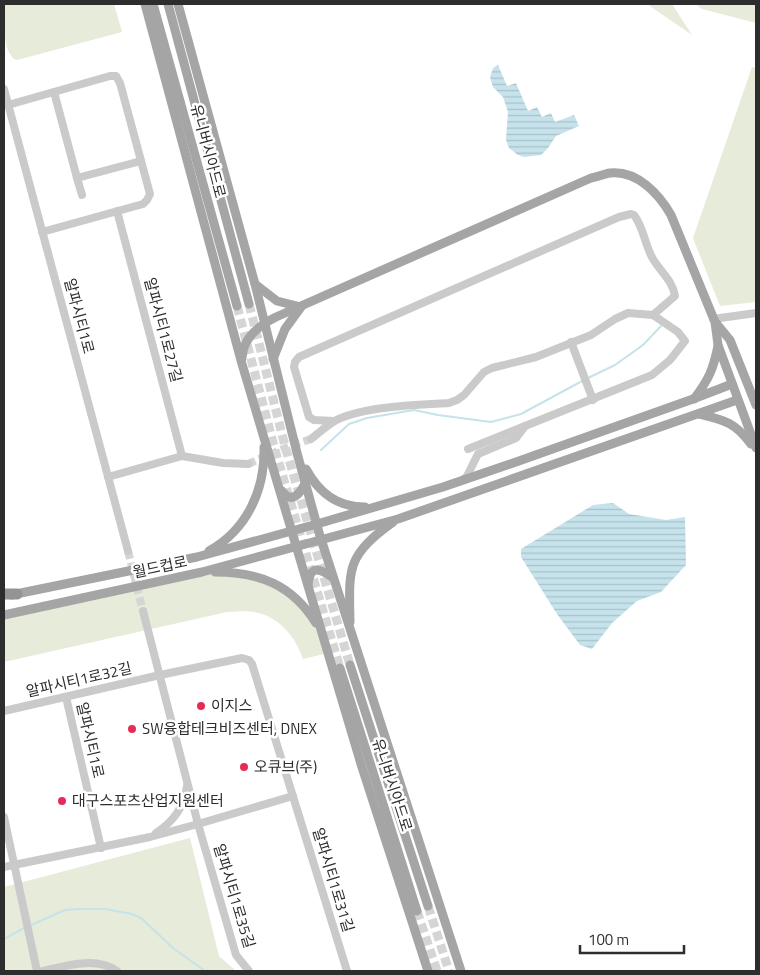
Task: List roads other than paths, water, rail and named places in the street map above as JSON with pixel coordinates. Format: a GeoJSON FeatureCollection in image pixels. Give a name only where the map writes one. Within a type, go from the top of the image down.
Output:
{"type":"FeatureCollection","features":[{"type":"Feature","properties":{"kind":"highway"},"geometry":{"type":"LineString","coordinates":[[4,595],[17,594]]}},
{"type":"Feature","properties":{"kind":"main road"},"geometry":{"type":"LineString","coordinates":[[145,4],[263,436],[364,774],[428,971]]}},
{"type":"Feature","properties":{"kind":"main road","name":"유니버시아드로"},"geometry":{"type":"LineString","coordinates":[[153,4],[237,306]]}},
{"type":"Feature","properties":{"kind":"main road","name":"유니버시아드로"},"geometry":{"type":"LineString","coordinates":[[168,4],[248,304]]}},
{"type":"Feature","properties":{"kind":"main road"},"geometry":{"type":"LineString","coordinates":[[178,4],[255,284],[297,453],[332,577],[461,971]]}},
{"type":"Feature","properties":{"kind":"main road"},"geometry":{"type":"LineString","coordinates":[[242,364],[243,348],[253,332],[264,323],[591,178],[611,173],[629,176],[652,189],[662,200],[671,215],[714,320],[718,345],[756,448]]}},
{"type":"Feature","properties":{"kind":"main road"},"geometry":{"type":"LineString","coordinates":[[255,284],[277,301],[301,307]]}},
{"type":"Feature","properties":{"kind":"main road"},"geometry":{"type":"LineString","coordinates":[[273,359],[285,329],[301,307]]}},
{"type":"Feature","properties":{"kind":"main road"},"geometry":{"type":"LineString","coordinates":[[714,320],[730,340],[756,405]]}},
{"type":"Feature","properties":{"kind":"main road"},"geometry":{"type":"LineString","coordinates":[[693,399],[707,382],[718,345]]}},
{"type":"Feature","properties":{"kind":"main road","name":"월드컵로"},"geometry":{"type":"LineString","coordinates":[[17,594],[197,557],[375,507],[480,474],[732,384]]}},
{"type":"Feature","properties":{"kind":"main road"},"geometry":{"type":"LineString","coordinates":[[350,630],[349,587],[352,564],[373,536],[398,518],[738,400]]}},
{"type":"Feature","properties":{"kind":"main road"},"geometry":{"type":"LineString","coordinates":[[699,414],[724,420],[742,431],[756,454]]}},
{"type":"Feature","properties":{"kind":"main road"},"geometry":{"type":"LineString","coordinates":[[197,557],[212,549],[231,534],[249,510],[260,490],[263,476],[263,436]]}},
{"type":"Feature","properties":{"kind":"main road"},"geometry":{"type":"LineString","coordinates":[[297,453],[318,488],[326,494],[346,505],[375,507]]}},
{"type":"Feature","properties":{"kind":"main road"},"geometry":{"type":"LineString","coordinates":[[280,488],[286,496],[291,498],[297,496],[306,481]]}},
{"type":"Feature","properties":{"kind":"main road","name":"월드컵로"},"geometry":{"type":"LineString","coordinates":[[4,615],[202,572],[322,541],[398,518]]}},
{"type":"Feature","properties":{"kind":"main road"},"geometry":{"type":"LineString","coordinates":[[308,585],[309,576],[315,570],[319,569],[332,577]]}},
{"type":"Feature","properties":{"kind":"main road"},"geometry":{"type":"LineString","coordinates":[[202,572],[241,573],[278,585],[307,609],[324,640]]}},
{"type":"Feature","properties":{"kind":"main road","name":"유니버시아드로"},"geometry":{"type":"LineString","coordinates":[[350,665],[428,906]]}},
{"type":"Feature","properties":{"kind":"main road","name":"유니버시아드로"},"geometry":{"type":"LineString","coordinates":[[340,668],[417,911]]}},
{"type":"Feature","properties":{"kind":"main road"},"geometry":{"type":"LineString","coordinates":[[420,948],[421,971]]}},
{"type":"Feature","properties":{"kind":"main road"},"geometry":{"type":"LineString","coordinates":[[455,971],[457,960]]}},
{"type":"Feature","properties":{"kind":"street"},"geometry":{"type":"LineString","coordinates":[[8,105],[110,76],[116,76],[120,83],[150,194],[143,204],[42,232]]}},
{"type":"Feature","properties":{"kind":"street","name":"알파시티1로"},"geometry":{"type":"LineString","coordinates":[[4,89],[128,551]]}},
{"type":"Feature","properties":{"kind":"street"},"geometry":{"type":"LineString","coordinates":[[54,92],[82,195]]}},
{"type":"Feature","properties":{"kind":"street"},"geometry":{"type":"LineString","coordinates":[[77,178],[141,162]]}},
{"type":"Feature","properties":{"kind":"street","name":"알파시티1로27길"},"geometry":{"type":"LineString","coordinates":[[117,211],[182,456]]}},
{"type":"Feature","properties":{"kind":"street"},"geometry":{"type":"LineString","coordinates":[[334,421],[314,420],[309,417],[294,367],[299,357],[626,215],[634,215],[637,219],[652,258],[663,270],[674,290],[674,296],[653,315]]}},
{"type":"Feature","properties":{"kind":"street"},"geometry":{"type":"LineString","coordinates":[[311,439],[334,421],[362,412],[395,407],[449,403],[457,400],[464,395],[484,372],[492,368],[536,357],[591,335],[628,313],[653,315],[678,332],[685,341],[670,360],[652,375],[468,449]]}},
{"type":"Feature","properties":{"kind":"street"},"geometry":{"type":"LineString","coordinates":[[714,320],[756,313]]}},
{"type":"Feature","properties":{"kind":"street"},"geometry":{"type":"LineString","coordinates":[[570,342],[593,400]]}},
{"type":"Feature","properties":{"kind":"street"},"geometry":{"type":"LineString","coordinates":[[464,479],[478,454],[516,438],[526,426]]}},
{"type":"Feature","properties":{"kind":"street"},"geometry":{"type":"LineString","coordinates":[[108,477],[182,456],[222,463],[248,464]]}},
{"type":"Feature","properties":{"kind":"street"},"geometry":{"type":"LineString","coordinates":[[470,469],[480,474]]}},
{"type":"Feature","properties":{"kind":"street"},"geometry":{"type":"LineString","coordinates":[[144,611],[198,824]]}},
{"type":"Feature","properties":{"kind":"street","name":"알파시티1로31길"},"geometry":{"type":"LineString","coordinates":[[160,675],[242,658],[249,660],[252,664],[347,971]]}},
{"type":"Feature","properties":{"kind":"street","name":"알파시티1로32길"},"geometry":{"type":"LineString","coordinates":[[4,711],[160,675]]}},
{"type":"Feature","properties":{"kind":"street","name":"알파시티1로"},"geometry":{"type":"LineString","coordinates":[[66,697],[101,848]]}},
{"type":"Feature","properties":{"kind":"street"},"geometry":{"type":"LineString","coordinates":[[150,837],[166,826],[181,808],[185,799],[187,781]]}},
{"type":"Feature","properties":{"kind":"street"},"geometry":{"type":"LineString","coordinates":[[4,867],[150,837],[293,796]]}},
{"type":"Feature","properties":{"kind":"street"},"geometry":{"type":"LineString","coordinates":[[4,818],[37,971]]}},
{"type":"Feature","properties":{"kind":"street","name":"알파시티1로35길"},"geometry":{"type":"LineString","coordinates":[[198,824],[236,955],[249,971]]}},
{"type":"Feature","properties":{"kind":"street"},"geometry":{"type":"LineString","coordinates":[[43,971],[74,964],[99,964],[117,971]]}},
{"type":"Feature","properties":{"kind":"water"},"geometry":{"type":"Polygon","coordinates":[[[498,65],[507,86],[516,83],[528,111],[537,107],[542,117],[551,113],[555,122],[574,115],[579,126],[556,136],[541,155],[524,157],[518,155],[509,148],[506,140],[508,112],[503,97],[493,87],[490,77],[493,68],[498,65]]]}},
{"type":"Feature","properties":{"kind":"water"},"geometry":{"type":"Polygon","coordinates":[[[613,503],[629,514],[666,520],[685,517],[686,565],[661,592],[637,601],[612,623],[592,649],[580,645],[557,614],[521,557],[521,549],[593,505],[613,503]]]}},
{"type":"Feature","properties":{"kind":"waterway"},"geometry":{"type":"LineString","coordinates":[[588,378],[615,365],[643,345],[661,326]]}},
{"type":"Feature","properties":{"kind":"waterway"},"geometry":{"type":"LineString","coordinates":[[321,450],[349,424],[367,418],[414,410],[491,422],[521,414],[584,380]]}},
{"type":"Feature","properties":{"kind":"waterway"},"geometry":{"type":"LineString","coordinates":[[29,926],[65,910],[105,909],[132,914],[141,918],[173,948],[205,971]]}},
{"type":"Feature","properties":{"kind":"waterway"},"geometry":{"type":"LineString","coordinates":[[4,939],[24,928]]}},
{"type":"Feature","properties":{"kind":"tunnel"},"geometry":{"type":"LineString","coordinates":[[249,304],[285,446],[350,665]]}},
{"type":"Feature","properties":{"kind":"tunnel"},"geometry":{"type":"LineString","coordinates":[[237,306],[275,450],[340,668]]}},
{"type":"Feature","properties":{"kind":"tunnel"},"geometry":{"type":"LineString","coordinates":[[248,464],[311,439]]}},
{"type":"Feature","properties":{"kind":"tunnel"},"geometry":{"type":"LineString","coordinates":[[128,551],[143,611]]}},
{"type":"Feature","properties":{"kind":"tunnel"},"geometry":{"type":"LineString","coordinates":[[428,906],[449,971]]}},
{"type":"Feature","properties":{"kind":"tunnel"},"geometry":{"type":"LineString","coordinates":[[417,911],[437,971]]}},
{"type":"Feature","properties":{"kind":"place","name":"이지스"},"geometry":{"type":"Point","coordinates":[201,706]}},
{"type":"Feature","properties":{"kind":"place","name":"SW융합테크비즈센터, DNEX"},"geometry":{"type":"Point","coordinates":[132,729]}},
{"type":"Feature","properties":{"kind":"place","name":"오큐브(주)"},"geometry":{"type":"Point","coordinates":[244,767]}},
{"type":"Feature","properties":{"kind":"place","name":"대구스포츠산업지원센터"},"geometry":{"type":"Point","coordinates":[62,801]}}]}
